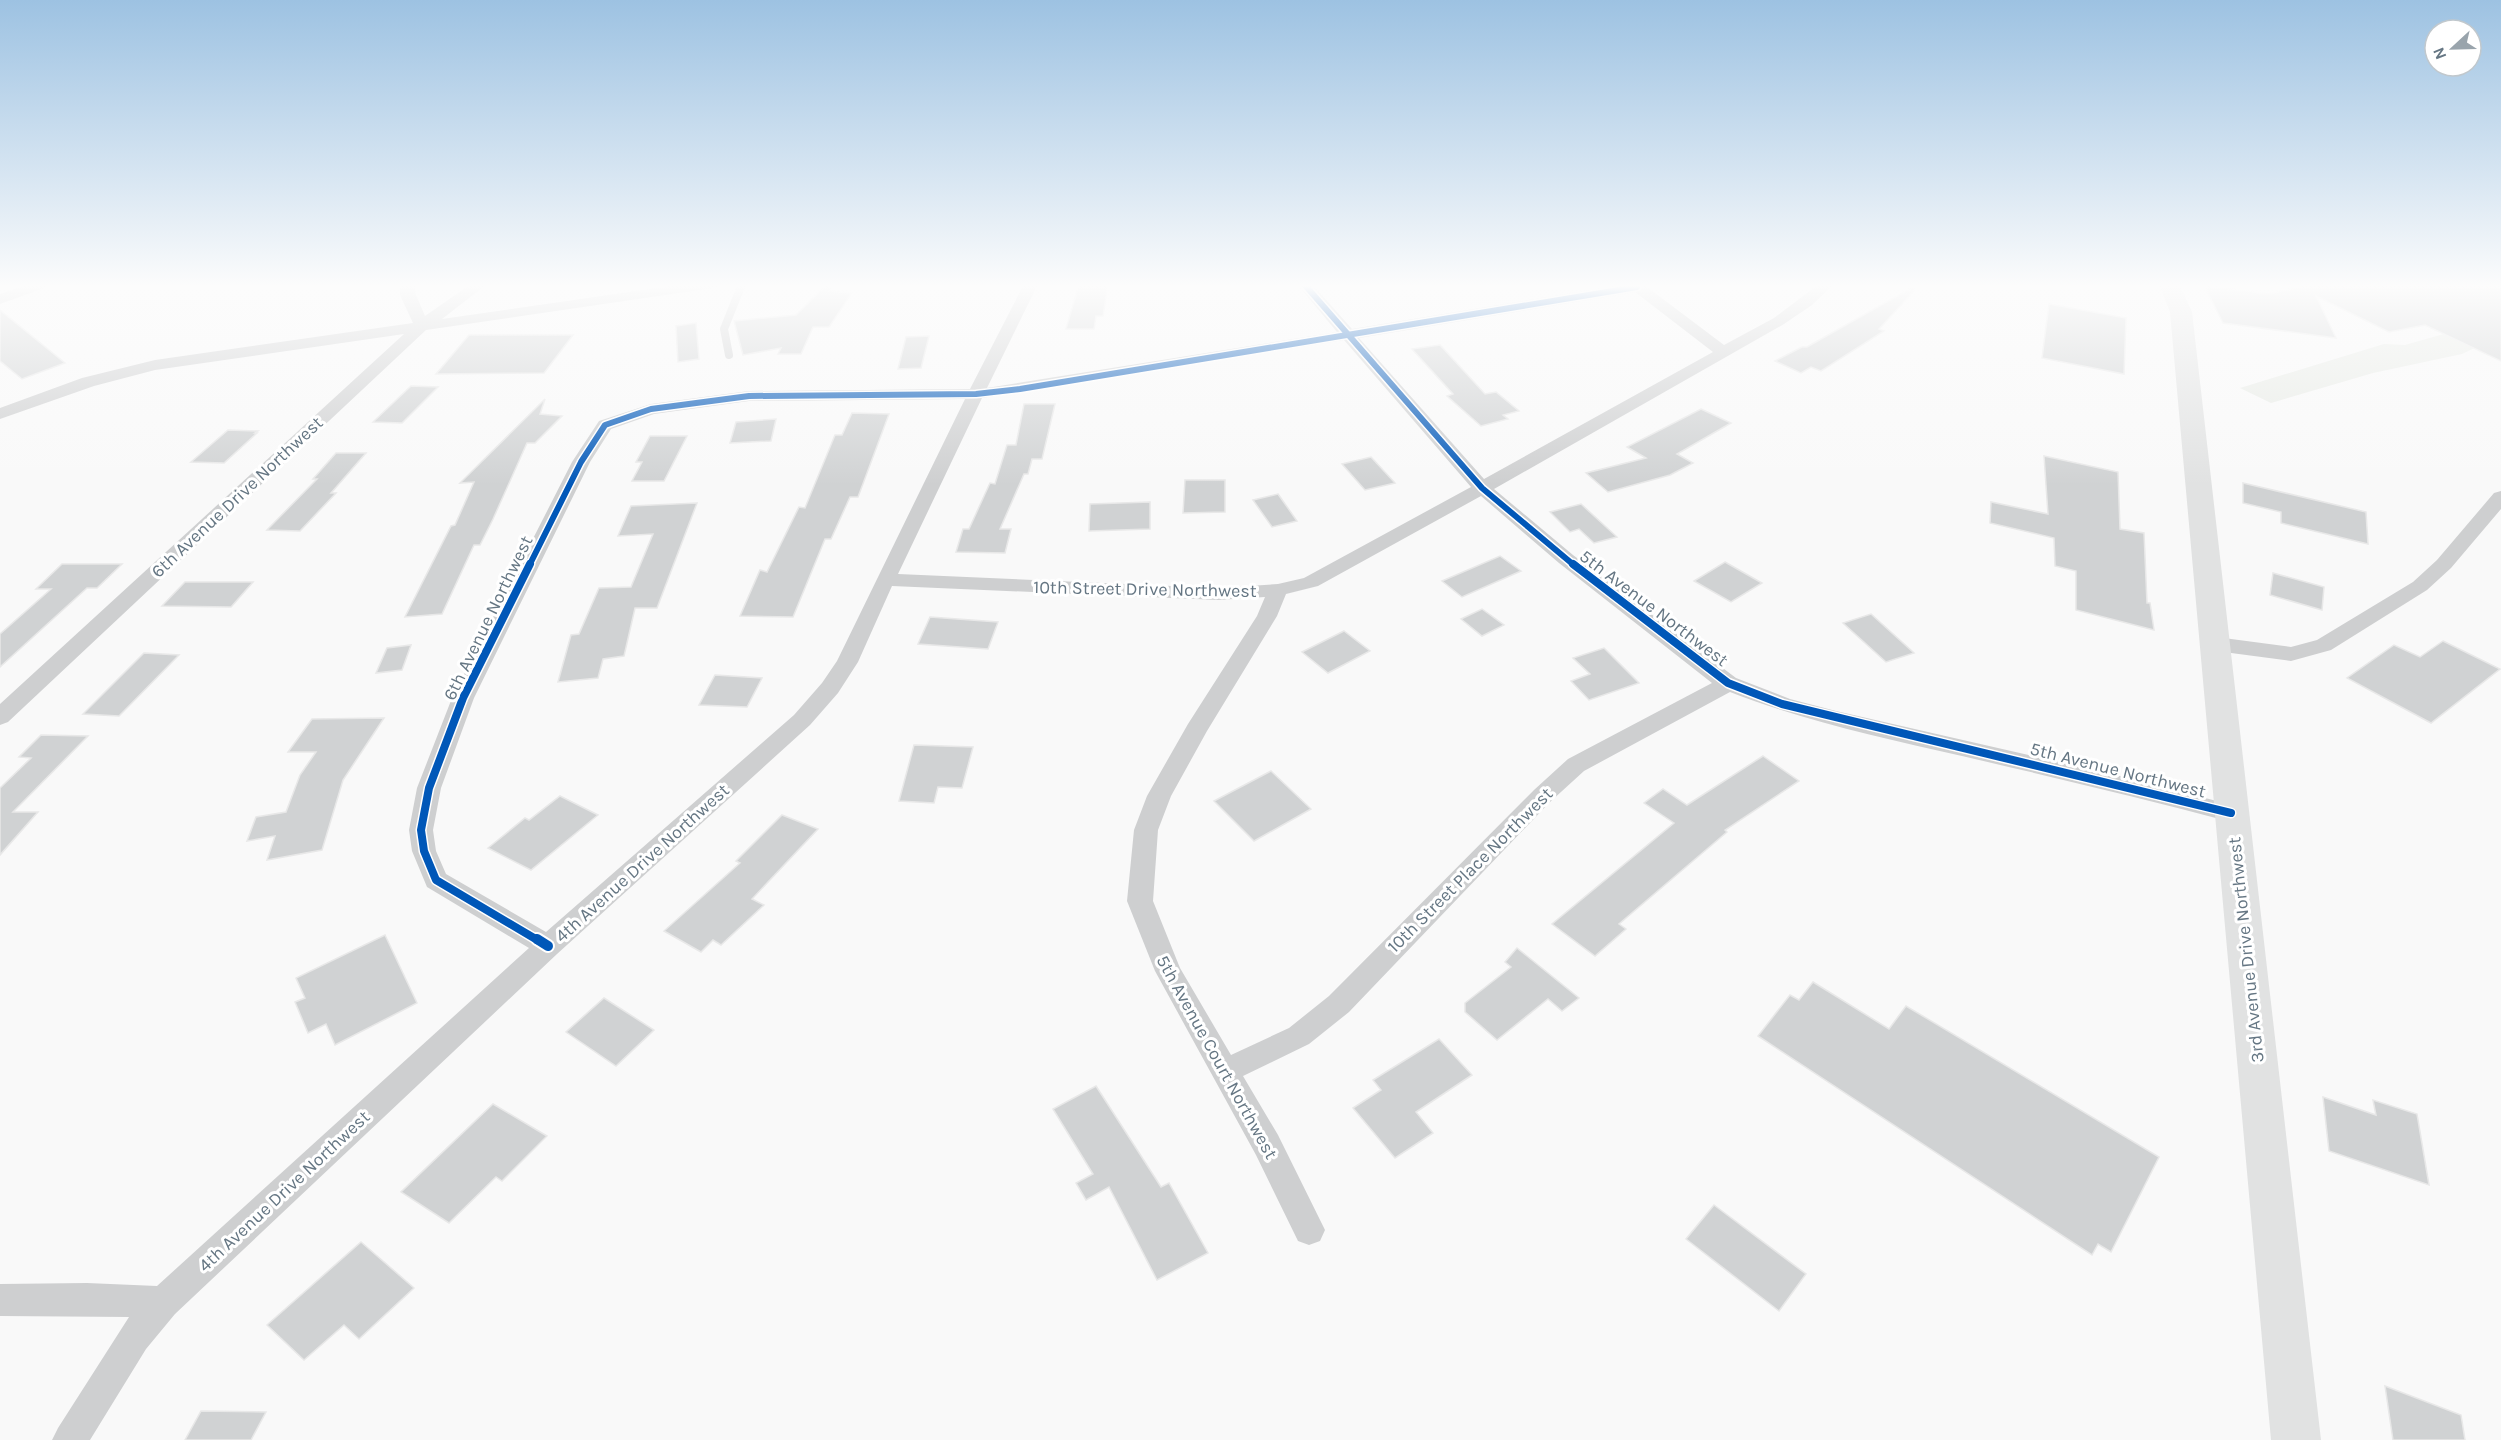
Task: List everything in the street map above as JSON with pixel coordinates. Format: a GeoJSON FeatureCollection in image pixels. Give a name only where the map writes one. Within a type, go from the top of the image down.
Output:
{"type":"FeatureCollection","features":[{"type":"Feature","properties":{"kind":"main road","name":"3rd Avenue Drive Northwest"},"geometry":{"type":"LineString","coordinates":[[2185,351],[2296,1440]]}},
{"type":"Feature","properties":{"kind":"street"},"geometry":{"type":"LineString","coordinates":[[0,414],[88,382],[155,365],[249,351]]}},
{"type":"Feature","properties":{"kind":"street","name":"6th Avenue Drive Northwest"},"geometry":{"type":"LineString","coordinates":[[0,717],[395,351]]}},
{"type":"Feature","properties":{"kind":"street","name":"4th Avenue Drive Northwest"},"geometry":{"type":"LineString","coordinates":[[70,1440],[134,1337],[163,1304],[548,946],[802,720],[830,688],[847,662],[997,351]]}},
{"type":"Feature","properties":{"kind":"street"},"geometry":{"type":"LineString","coordinates":[[976,394],[1020,390],[1249,351]]}},
{"type":"Feature","properties":{"kind":"street","name":"5th Avenue Northwest"},"geometry":{"type":"LineString","coordinates":[[1366,351],[1482,488],[1692,658],[1728,683],[1782,704],[1836,719],[2120,784],[2231,813]]}},
{"type":"Feature","properties":{"kind":"street","name":"10th Street Drive Northwest"},"geometry":{"type":"LineString","coordinates":[[886,580],[1207,594],[1250,594],[1311,582],[1723,352]]}},
{"type":"Feature","properties":{"kind":"street","name":"6th Avenue Northwest"},"geometry":{"type":"LineString","coordinates":[[548,946],[436,880],[424,851],[423,809],[463,698],[581,462],[605,425],[651,409],[749,396],[976,394]]}},
{"type":"Feature","properties":{"kind":"street"},"geometry":{"type":"LineString","coordinates":[[2216,644],[2290,654],[2324,645],[2420,586],[2444,564],[2501,498]]}},
{"type":"Feature","properties":{"kind":"street","name":"5th Avenue Court Northwest"},"geometry":{"type":"LineString","coordinates":[[1278,590],[1267,616],[1196,730],[1159,796],[1146,830],[1140,901],[1153,939],[1168,972],[1267,1145],[1309,1230]]}},
{"type":"Feature","properties":{"kind":"street","name":"10th Street Place Northwest"},"geometry":{"type":"LineString","coordinates":[[1223,1071],[1299,1036],[1339,1004],[1542,796],[1576,765],[1690,706],[1728,683]]}},
{"type":"Feature","properties":{"kind":"street"},"geometry":{"type":"LineString","coordinates":[[0,1300],[87,1299],[163,1304]]}},
{"type":"Feature","properties":{"kind":"shaded area"},"geometry":{"type":"Polygon","coordinates":[[[2360,351],[2468,351],[2373,373],[2271,403],[2240,388],[2360,351]]]}},
{"type":"Feature","properties":{"kind":"building"},"geometry":{"type":"Polygon","coordinates":[[[0,351],[51,351],[65,363],[22,379],[0,361],[0,351]]]}},
{"type":"Feature","properties":{"kind":"building"},"geometry":{"type":"Polygon","coordinates":[[[455,351],[561,351],[544,373],[436,374],[455,351]]]}},
{"type":"Feature","properties":{"kind":"building"},"geometry":{"type":"Polygon","coordinates":[[[677,351],[698,351],[699,359],[678,362],[677,351]]]}},
{"type":"Feature","properties":{"kind":"building"},"geometry":{"type":"Polygon","coordinates":[[[742,351],[764,351],[743,355],[742,351]]]}},
{"type":"Feature","properties":{"kind":"building"},"geometry":{"type":"Polygon","coordinates":[[[779,351],[802,351],[801,354],[778,354],[779,351]]]}},
{"type":"Feature","properties":{"kind":"building"},"geometry":{"type":"Polygon","coordinates":[[[902,351],[925,351],[921,368],[898,369],[902,351]]]}},
{"type":"Feature","properties":{"kind":"building"},"geometry":{"type":"Polygon","coordinates":[[[1414,351],[1446,351],[1485,394],[1496,392],[1519,411],[1503,415],[1508,419],[1481,426],[1447,396],[1453,394],[1414,351]]]}},
{"type":"Feature","properties":{"kind":"building"},"geometry":{"type":"Polygon","coordinates":[[[1794,351],[1852,351],[1821,371],[1811,367],[1801,373],[1775,361],[1794,351]]]}},
{"type":"Feature","properties":{"kind":"building"},"geometry":{"type":"Polygon","coordinates":[[[2043,351],[2125,351],[2124,374],[2042,358],[2043,351]]]}},
{"type":"Feature","properties":{"kind":"building"},"geometry":{"type":"Polygon","coordinates":[[[2480,351],[2501,351],[2501,361],[2480,351]]]}},
{"type":"Feature","properties":{"kind":"building"},"geometry":{"type":"Polygon","coordinates":[[[411,386],[438,387],[402,423],[373,422],[411,386]]]}},
{"type":"Feature","properties":{"kind":"building"},"geometry":{"type":"Polygon","coordinates":[[[545,399],[540,414],[562,416],[535,443],[527,443],[493,519],[480,545],[474,545],[442,614],[405,617],[451,526],[455,525],[474,482],[460,483],[545,399]]]}},
{"type":"Feature","properties":{"kind":"building"},"geometry":{"type":"Polygon","coordinates":[[[1024,404],[1055,404],[1042,459],[1032,459],[1028,474],[1024,474],[1000,529],[1011,529],[1005,553],[956,552],[963,529],[969,529],[990,483],[995,484],[1007,445],[1016,445],[1024,404]]]}},
{"type":"Feature","properties":{"kind":"building"},"geometry":{"type":"Polygon","coordinates":[[[1701,409],[1731,423],[1677,454],[1693,463],[1670,475],[1608,492],[1586,473],[1646,458],[1627,447],[1701,409]]]}},
{"type":"Feature","properties":{"kind":"building"},"geometry":{"type":"Polygon","coordinates":[[[852,413],[889,414],[858,497],[850,497],[831,539],[825,539],[793,617],[740,616],[760,570],[767,572],[799,507],[805,508],[835,435],[842,435],[852,413]]]}},
{"type":"Feature","properties":{"kind":"building"},"geometry":{"type":"Polygon","coordinates":[[[776,419],[771,441],[730,443],[736,422],[776,419]]]}},
{"type":"Feature","properties":{"kind":"building"},"geometry":{"type":"Polygon","coordinates":[[[228,430],[258,431],[224,463],[191,462],[228,430]]]}},
{"type":"Feature","properties":{"kind":"building"},"geometry":{"type":"Polygon","coordinates":[[[650,436],[687,436],[664,481],[632,481],[642,462],[636,462],[650,436]]]}},
{"type":"Feature","properties":{"kind":"building"},"geometry":{"type":"Polygon","coordinates":[[[336,453],[366,453],[331,493],[336,493],[300,531],[267,530],[317,479],[313,479],[336,453]]]}},
{"type":"Feature","properties":{"kind":"building"},"geometry":{"type":"Polygon","coordinates":[[[2044,456],[2118,472],[2120,529],[2144,533],[2147,603],[2150,603],[2154,630],[2076,610],[2076,571],[2055,566],[2054,538],[1990,523],[1991,502],[2048,514],[2044,456]]]}},
{"type":"Feature","properties":{"kind":"building"},"geometry":{"type":"Polygon","coordinates":[[[1371,457],[1395,483],[1365,490],[1342,464],[1371,457]]]}},
{"type":"Feature","properties":{"kind":"building"},"geometry":{"type":"Polygon","coordinates":[[[1185,480],[1225,480],[1225,512],[1183,513],[1185,480]]]}},
{"type":"Feature","properties":{"kind":"building"},"geometry":{"type":"Polygon","coordinates":[[[2243,483],[2366,512],[2368,544],[2281,523],[2281,512],[2243,503],[2243,483]]]}},
{"type":"Feature","properties":{"kind":"building"},"geometry":{"type":"Polygon","coordinates":[[[1278,494],[1297,521],[1272,527],[1253,500],[1278,494]]]}},
{"type":"Feature","properties":{"kind":"building"},"geometry":{"type":"Polygon","coordinates":[[[1150,502],[1150,529],[1089,531],[1090,504],[1150,502]]]}},
{"type":"Feature","properties":{"kind":"building"},"geometry":{"type":"Polygon","coordinates":[[[697,503],[657,608],[635,608],[624,656],[603,659],[598,678],[558,682],[571,635],[579,634],[599,588],[631,587],[653,534],[618,536],[631,506],[697,503]]]}},
{"type":"Feature","properties":{"kind":"building"},"geometry":{"type":"Polygon","coordinates":[[[1581,504],[1617,537],[1594,543],[1579,529],[1570,532],[1550,512],[1581,504]]]}},
{"type":"Feature","properties":{"kind":"building"},"geometry":{"type":"Polygon","coordinates":[[[1500,556],[1521,571],[1462,597],[1442,581],[1500,556]]]}},
{"type":"Feature","properties":{"kind":"building"},"geometry":{"type":"Polygon","coordinates":[[[1725,562],[1762,583],[1731,602],[1694,581],[1725,562]]]}},
{"type":"Feature","properties":{"kind":"building"},"geometry":{"type":"Polygon","coordinates":[[[62,564],[122,564],[97,588],[87,588],[0,667],[0,634],[51,589],[36,589],[62,564]]]}},
{"type":"Feature","properties":{"kind":"building"},"geometry":{"type":"Polygon","coordinates":[[[2273,573],[2324,587],[2322,610],[2270,595],[2273,573]]]}},
{"type":"Feature","properties":{"kind":"building"},"geometry":{"type":"Polygon","coordinates":[[[185,582],[253,582],[231,607],[162,606],[185,582]]]}},
{"type":"Feature","properties":{"kind":"building"},"geometry":{"type":"Polygon","coordinates":[[[1482,609],[1504,625],[1482,636],[1461,619],[1482,609]]]}},
{"type":"Feature","properties":{"kind":"building"},"geometry":{"type":"Polygon","coordinates":[[[1871,614],[1914,653],[1886,662],[1843,623],[1871,614]]]}},
{"type":"Feature","properties":{"kind":"building"},"geometry":{"type":"Polygon","coordinates":[[[930,617],[998,622],[988,649],[918,644],[930,617]]]}},
{"type":"Feature","properties":{"kind":"building"},"geometry":{"type":"Polygon","coordinates":[[[1344,631],[1370,651],[1328,673],[1302,652],[1344,631]]]}},
{"type":"Feature","properties":{"kind":"building"},"geometry":{"type":"Polygon","coordinates":[[[2443,641],[2500,669],[2431,723],[2347,678],[2394,645],[2420,657],[2443,641]]]}},
{"type":"Feature","properties":{"kind":"building"},"geometry":{"type":"Polygon","coordinates":[[[411,645],[402,670],[376,673],[387,648],[411,645]]]}},
{"type":"Feature","properties":{"kind":"building"},"geometry":{"type":"Polygon","coordinates":[[[1604,648],[1639,683],[1589,700],[1571,681],[1590,674],[1573,658],[1604,648]]]}},
{"type":"Feature","properties":{"kind":"building"},"geometry":{"type":"Polygon","coordinates":[[[144,653],[179,655],[119,716],[83,714],[144,653]]]}},
{"type":"Feature","properties":{"kind":"building"},"geometry":{"type":"Polygon","coordinates":[[[715,675],[762,678],[747,707],[699,705],[715,675]]]}},
{"type":"Feature","properties":{"kind":"building"},"geometry":{"type":"Polygon","coordinates":[[[384,718],[343,780],[322,850],[267,860],[275,836],[247,841],[256,817],[286,812],[300,775],[316,752],[288,752],[312,719],[384,718]]]}},
{"type":"Feature","properties":{"kind":"building"},"geometry":{"type":"Polygon","coordinates":[[[41,735],[88,736],[13,812],[38,812],[0,855],[0,788],[31,758],[19,757],[41,735]]]}},
{"type":"Feature","properties":{"kind":"building"},"geometry":{"type":"Polygon","coordinates":[[[914,745],[973,747],[962,788],[938,787],[934,803],[899,801],[914,745]]]}},
{"type":"Feature","properties":{"kind":"building"},"geometry":{"type":"Polygon","coordinates":[[[1763,756],[1799,781],[1725,830],[1727,832],[1619,924],[1626,929],[1595,956],[1552,924],[1674,823],[1644,803],[1663,789],[1687,805],[1763,756]]]}},
{"type":"Feature","properties":{"kind":"building"},"geometry":{"type":"Polygon","coordinates":[[[1271,771],[1311,809],[1254,841],[1214,801],[1271,771]]]}},
{"type":"Feature","properties":{"kind":"building"},"geometry":{"type":"Polygon","coordinates":[[[560,796],[598,815],[531,870],[488,848],[525,818],[529,820],[560,796]]]}},
{"type":"Feature","properties":{"kind":"building"},"geometry":{"type":"Polygon","coordinates":[[[782,815],[818,829],[752,899],[764,905],[721,945],[713,940],[701,952],[664,931],[740,863],[736,861],[782,815]]]}},
{"type":"Feature","properties":{"kind":"building"},"geometry":{"type":"Polygon","coordinates":[[[385,935],[417,1003],[335,1045],[326,1024],[308,1033],[295,1002],[305,998],[296,978],[385,935]]]}},
{"type":"Feature","properties":{"kind":"building"},"geometry":{"type":"Polygon","coordinates":[[[1517,948],[1579,998],[1562,1011],[1548,999],[1497,1040],[1465,1012],[1465,1003],[1511,967],[1505,962],[1517,948]]]}},
{"type":"Feature","properties":{"kind":"building"},"geometry":{"type":"Polygon","coordinates":[[[1813,982],[1889,1029],[1906,1006],[2159,1157],[2111,1252],[2098,1244],[2092,1255],[1758,1036],[1790,995],[1799,1000],[1813,982]]]}},
{"type":"Feature","properties":{"kind":"building"},"geometry":{"type":"Polygon","coordinates":[[[604,998],[654,1030],[616,1066],[566,1032],[604,998]]]}},
{"type":"Feature","properties":{"kind":"building"},"geometry":{"type":"Polygon","coordinates":[[[1439,1039],[1472,1075],[1416,1112],[1433,1133],[1395,1158],[1353,1108],[1381,1090],[1373,1080],[1439,1039]]]}},
{"type":"Feature","properties":{"kind":"building"},"geometry":{"type":"Polygon","coordinates":[[[1096,1086],[1161,1187],[1169,1183],[1208,1253],[1157,1280],[1109,1187],[1086,1200],[1076,1183],[1093,1174],[1053,1109],[1096,1086]]]}},
{"type":"Feature","properties":{"kind":"building"},"geometry":{"type":"Polygon","coordinates":[[[2323,1097],[2376,1115],[2373,1100],[2417,1114],[2429,1185],[2329,1151],[2323,1097]]]}},
{"type":"Feature","properties":{"kind":"building"},"geometry":{"type":"Polygon","coordinates":[[[493,1104],[547,1136],[502,1181],[496,1177],[449,1223],[401,1192],[493,1104]]]}},
{"type":"Feature","properties":{"kind":"building"},"geometry":{"type":"Polygon","coordinates":[[[1714,1205],[1806,1274],[1779,1311],[1686,1239],[1714,1205]]]}},
{"type":"Feature","properties":{"kind":"building"},"geometry":{"type":"Polygon","coordinates":[[[361,1242],[414,1288],[359,1339],[344,1325],[304,1360],[267,1325],[361,1242]]]}},
{"type":"Feature","properties":{"kind":"building"},"geometry":{"type":"Polygon","coordinates":[[[2385,1386],[2461,1415],[2465,1440],[2393,1440],[2385,1386]]]}},
{"type":"Feature","properties":{"kind":"building"},"geometry":{"type":"Polygon","coordinates":[[[201,1411],[266,1412],[251,1440],[185,1440],[201,1411]]]}},
{"type":"Feature","properties":{"kind":"cycle path"},"geometry":{"type":"LineString","coordinates":[[548,946],[436,880],[424,851],[421,830],[429,788],[463,698],[581,462],[605,425],[651,409],[703,401],[749,396],[976,394],[1020,389],[1249,351]]}},
{"type":"Feature","properties":{"kind":"cycle path"},"geometry":{"type":"LineString","coordinates":[[1363,351],[1482,488],[1566,559],[1692,658],[1728,683],[1782,704],[1836,719],[2120,784],[2231,813]]}}]}
